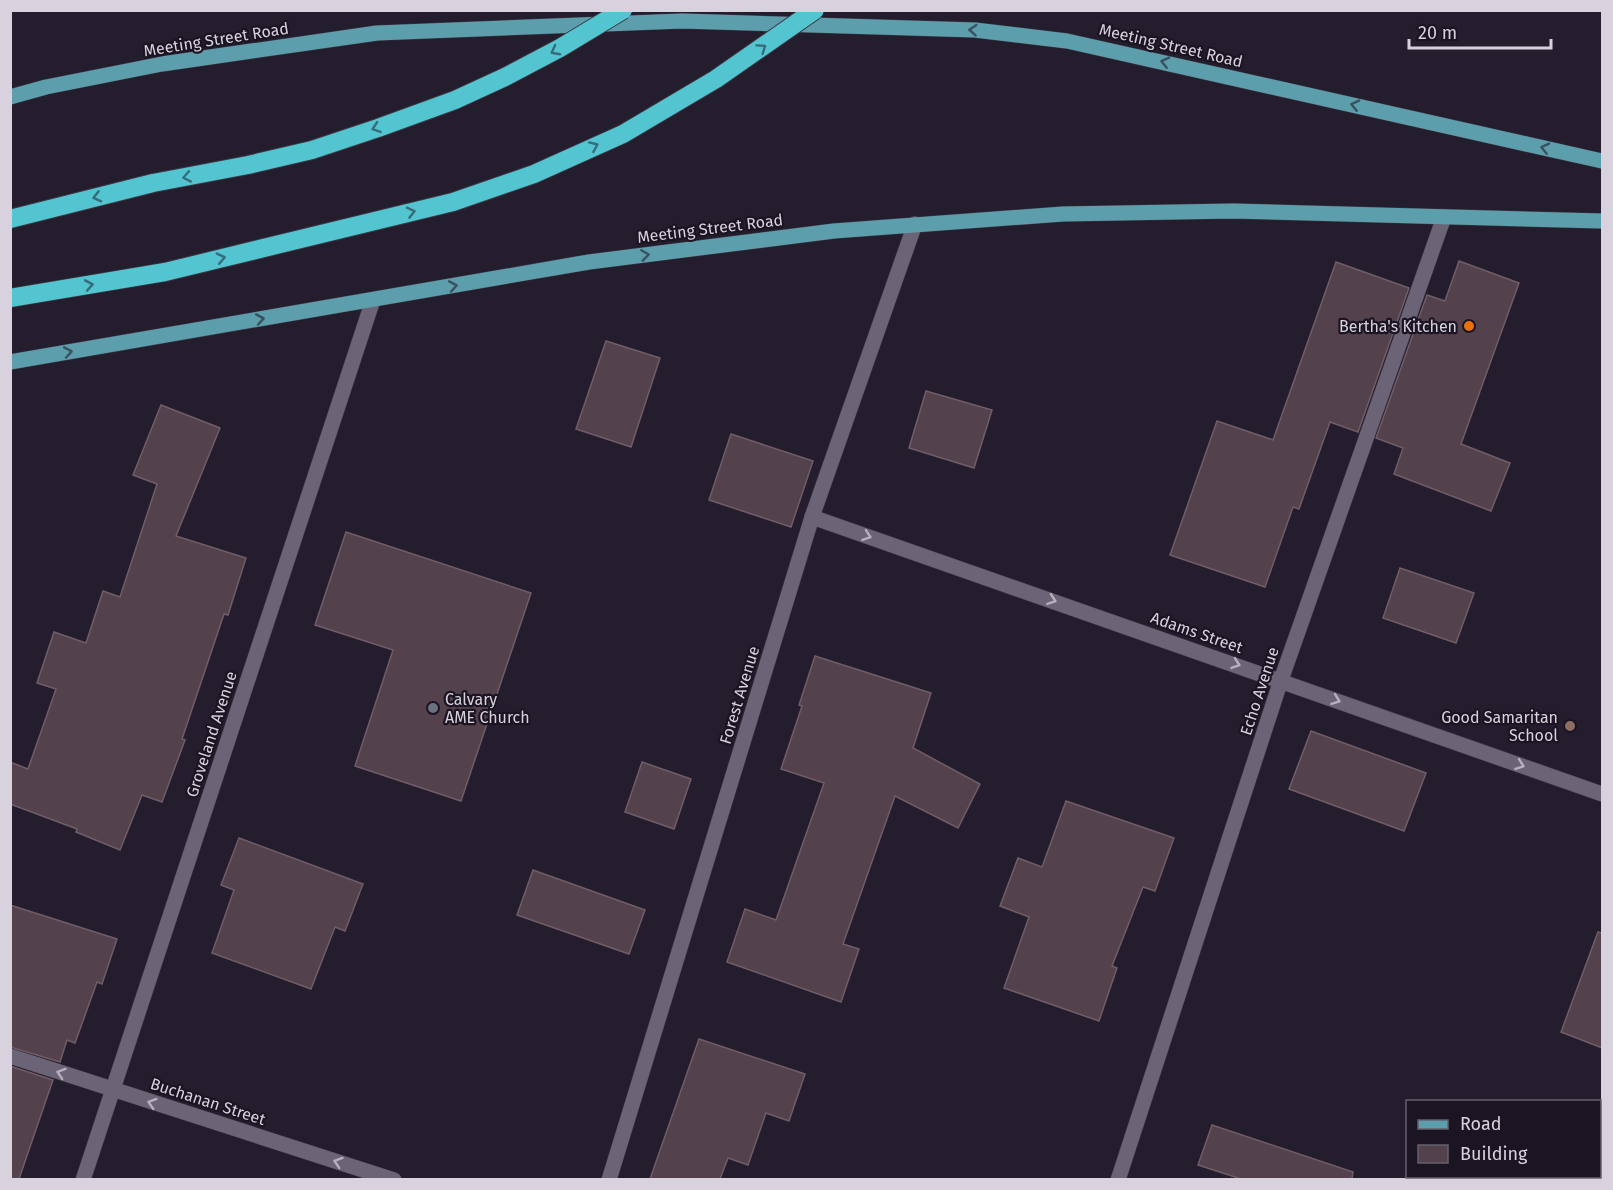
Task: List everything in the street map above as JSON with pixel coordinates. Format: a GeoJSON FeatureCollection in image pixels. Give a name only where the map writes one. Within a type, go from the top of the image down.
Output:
{"type":"FeatureCollection","features":[{"type":"Feature","properties":{"kind":"highway"},"geometry":{"type":"LineString","coordinates":[[10,219],[153,183],[312,150],[433,108],[504,77],[560,48],[623,10]]}},
{"type":"Feature","properties":{"kind":"highway"},"geometry":{"type":"LineString","coordinates":[[10,298],[165,272],[453,202],[534,174],[623,134],[717,79],[814,10]]}},
{"type":"Feature","properties":{"kind":"main road","name":"Meeting Street Road"},"geometry":{"type":"LineString","coordinates":[[10,97],[46,87],[162,64],[377,33],[682,21],[975,30],[1066,40],[1602,162]]}},
{"type":"Feature","properties":{"kind":"main road","name":"Meeting Street Road"},"geometry":{"type":"LineString","coordinates":[[10,362],[601,261],[834,231],[1063,214],[1233,211],[1444,218],[1602,220]]}},
{"type":"Feature","properties":{"kind":"street","name":"Echo Avenue"},"geometry":{"type":"LineString","coordinates":[[1118,1179],[1281,680],[1444,218]]}},
{"type":"Feature","properties":{"kind":"street","name":"Forest Avenue"},"geometry":{"type":"LineString","coordinates":[[609,1179],[812,517],[915,224]]}},
{"type":"Feature","properties":{"kind":"street","name":"Groveland Avenue"},"geometry":{"type":"LineString","coordinates":[[83,1179],[373,300]]}},
{"type":"Feature","properties":{"kind":"street","name":"Adams Street"},"geometry":{"type":"LineString","coordinates":[[812,517],[1602,794]]}},
{"type":"Feature","properties":{"kind":"street","name":"Buchanan Street"},"geometry":{"type":"LineString","coordinates":[[10,1056],[394,1179]]}},
{"type":"Feature","properties":{"kind":"building"},"geometry":{"type":"Polygon","coordinates":[[[1459,261],[1519,283],[1461,444],[1510,463],[1491,511],[1394,474],[1403,448],[1376,438],[1427,295],[1445,301],[1459,261]]]}},
{"type":"Feature","properties":{"kind":"building"},"geometry":{"type":"Polygon","coordinates":[[[1336,262],[1409,288],[1358,432],[1330,422],[1299,509],[1293,507],[1265,587],[1170,555],[1217,421],[1273,440],[1336,262]]]}},
{"type":"Feature","properties":{"kind":"building"},"geometry":{"type":"Polygon","coordinates":[[[606,341],[660,358],[631,447],[576,429],[606,341]]]}},
{"type":"Feature","properties":{"kind":"building"},"geometry":{"type":"Polygon","coordinates":[[[926,391],[992,410],[974,468],[909,448],[926,391]]]}},
{"type":"Feature","properties":{"kind":"building"},"geometry":{"type":"Polygon","coordinates":[[[161,405],[220,428],[176,536],[246,558],[228,615],[224,614],[182,739],[185,740],[162,802],[142,795],[120,850],[76,832],[77,829],[10,804],[10,762],[28,769],[56,689],[37,683],[54,632],[86,643],[103,591],[120,597],[157,484],[133,475],[161,405]]]}},
{"type":"Feature","properties":{"kind":"building"},"geometry":{"type":"Polygon","coordinates":[[[731,434],[813,461],[791,527],[709,500],[731,434]]]}},
{"type":"Feature","properties":{"kind":"building","name":"Calvary AME Church"},"geometry":{"type":"Polygon","coordinates":[[[346,532],[531,593],[461,801],[355,766],[393,650],[315,625],[346,532]]]}},
{"type":"Feature","properties":{"kind":"building"},"geometry":{"type":"Polygon","coordinates":[[[1400,568],[1474,593],[1456,643],[1383,618],[1400,568]]]}},
{"type":"Feature","properties":{"kind":"building"},"geometry":{"type":"Polygon","coordinates":[[[815,656],[931,693],[913,748],[980,784],[958,828],[895,796],[843,944],[859,949],[841,1002],[727,962],[745,909],[776,920],[824,783],[781,769],[802,706],[799,705],[815,656]]]}},
{"type":"Feature","properties":{"kind":"building"},"geometry":{"type":"Polygon","coordinates":[[[1311,731],[1426,773],[1404,831],[1289,789],[1311,731]]]}},
{"type":"Feature","properties":{"kind":"building"},"geometry":{"type":"Polygon","coordinates":[[[642,762],[691,779],[674,829],[625,812],[642,762]]]}},
{"type":"Feature","properties":{"kind":"building"},"geometry":{"type":"Polygon","coordinates":[[[1066,801],[1174,838],[1155,891],[1143,887],[1112,966],[1117,968],[1099,1021],[1004,988],[1029,917],[1000,906],[1018,858],[1042,867],[1066,801]]]}},
{"type":"Feature","properties":{"kind":"building"},"geometry":{"type":"Polygon","coordinates":[[[239,838],[363,884],[345,931],[335,927],[311,989],[212,953],[234,890],[221,885],[239,838]]]}},
{"type":"Feature","properties":{"kind":"building"},"geometry":{"type":"Polygon","coordinates":[[[533,870],[645,910],[629,954],[517,915],[533,870]]]}},
{"type":"Feature","properties":{"kind":"building"},"geometry":{"type":"Polygon","coordinates":[[[10,905],[117,939],[102,984],[97,982],[75,1043],[67,1040],[60,1062],[10,1047],[10,905]]]}},
{"type":"Feature","properties":{"kind":"building"},"geometry":{"type":"Polygon","coordinates":[[[1598,932],[1602,933],[1602,1048],[1561,1032],[1598,932]]]}},
{"type":"Feature","properties":{"kind":"building"},"geometry":{"type":"Polygon","coordinates":[[[699,1039],[805,1074],[789,1121],[766,1113],[748,1165],[728,1158],[720,1179],[650,1179],[699,1039]]]}},
{"type":"Feature","properties":{"kind":"building"},"geometry":{"type":"Polygon","coordinates":[[[10,1066],[53,1080],[19,1179],[10,1179],[10,1066]]]}},
{"type":"Feature","properties":{"kind":"building"},"geometry":{"type":"Polygon","coordinates":[[[1212,1125],[1353,1172],[1352,1179],[1241,1179],[1198,1165],[1212,1125]]]}},
{"type":"Feature","properties":{"kind":"place","name":"Bertha's Kitchen"},"geometry":{"type":"Point","coordinates":[1469,326]}},
{"type":"Feature","properties":{"kind":"place","name":"Calvary AME Church"},"geometry":{"type":"Point","coordinates":[433,708]}},
{"type":"Feature","properties":{"kind":"place","name":"Good Samaritan School"},"geometry":{"type":"Point","coordinates":[1570,726]}}]}
